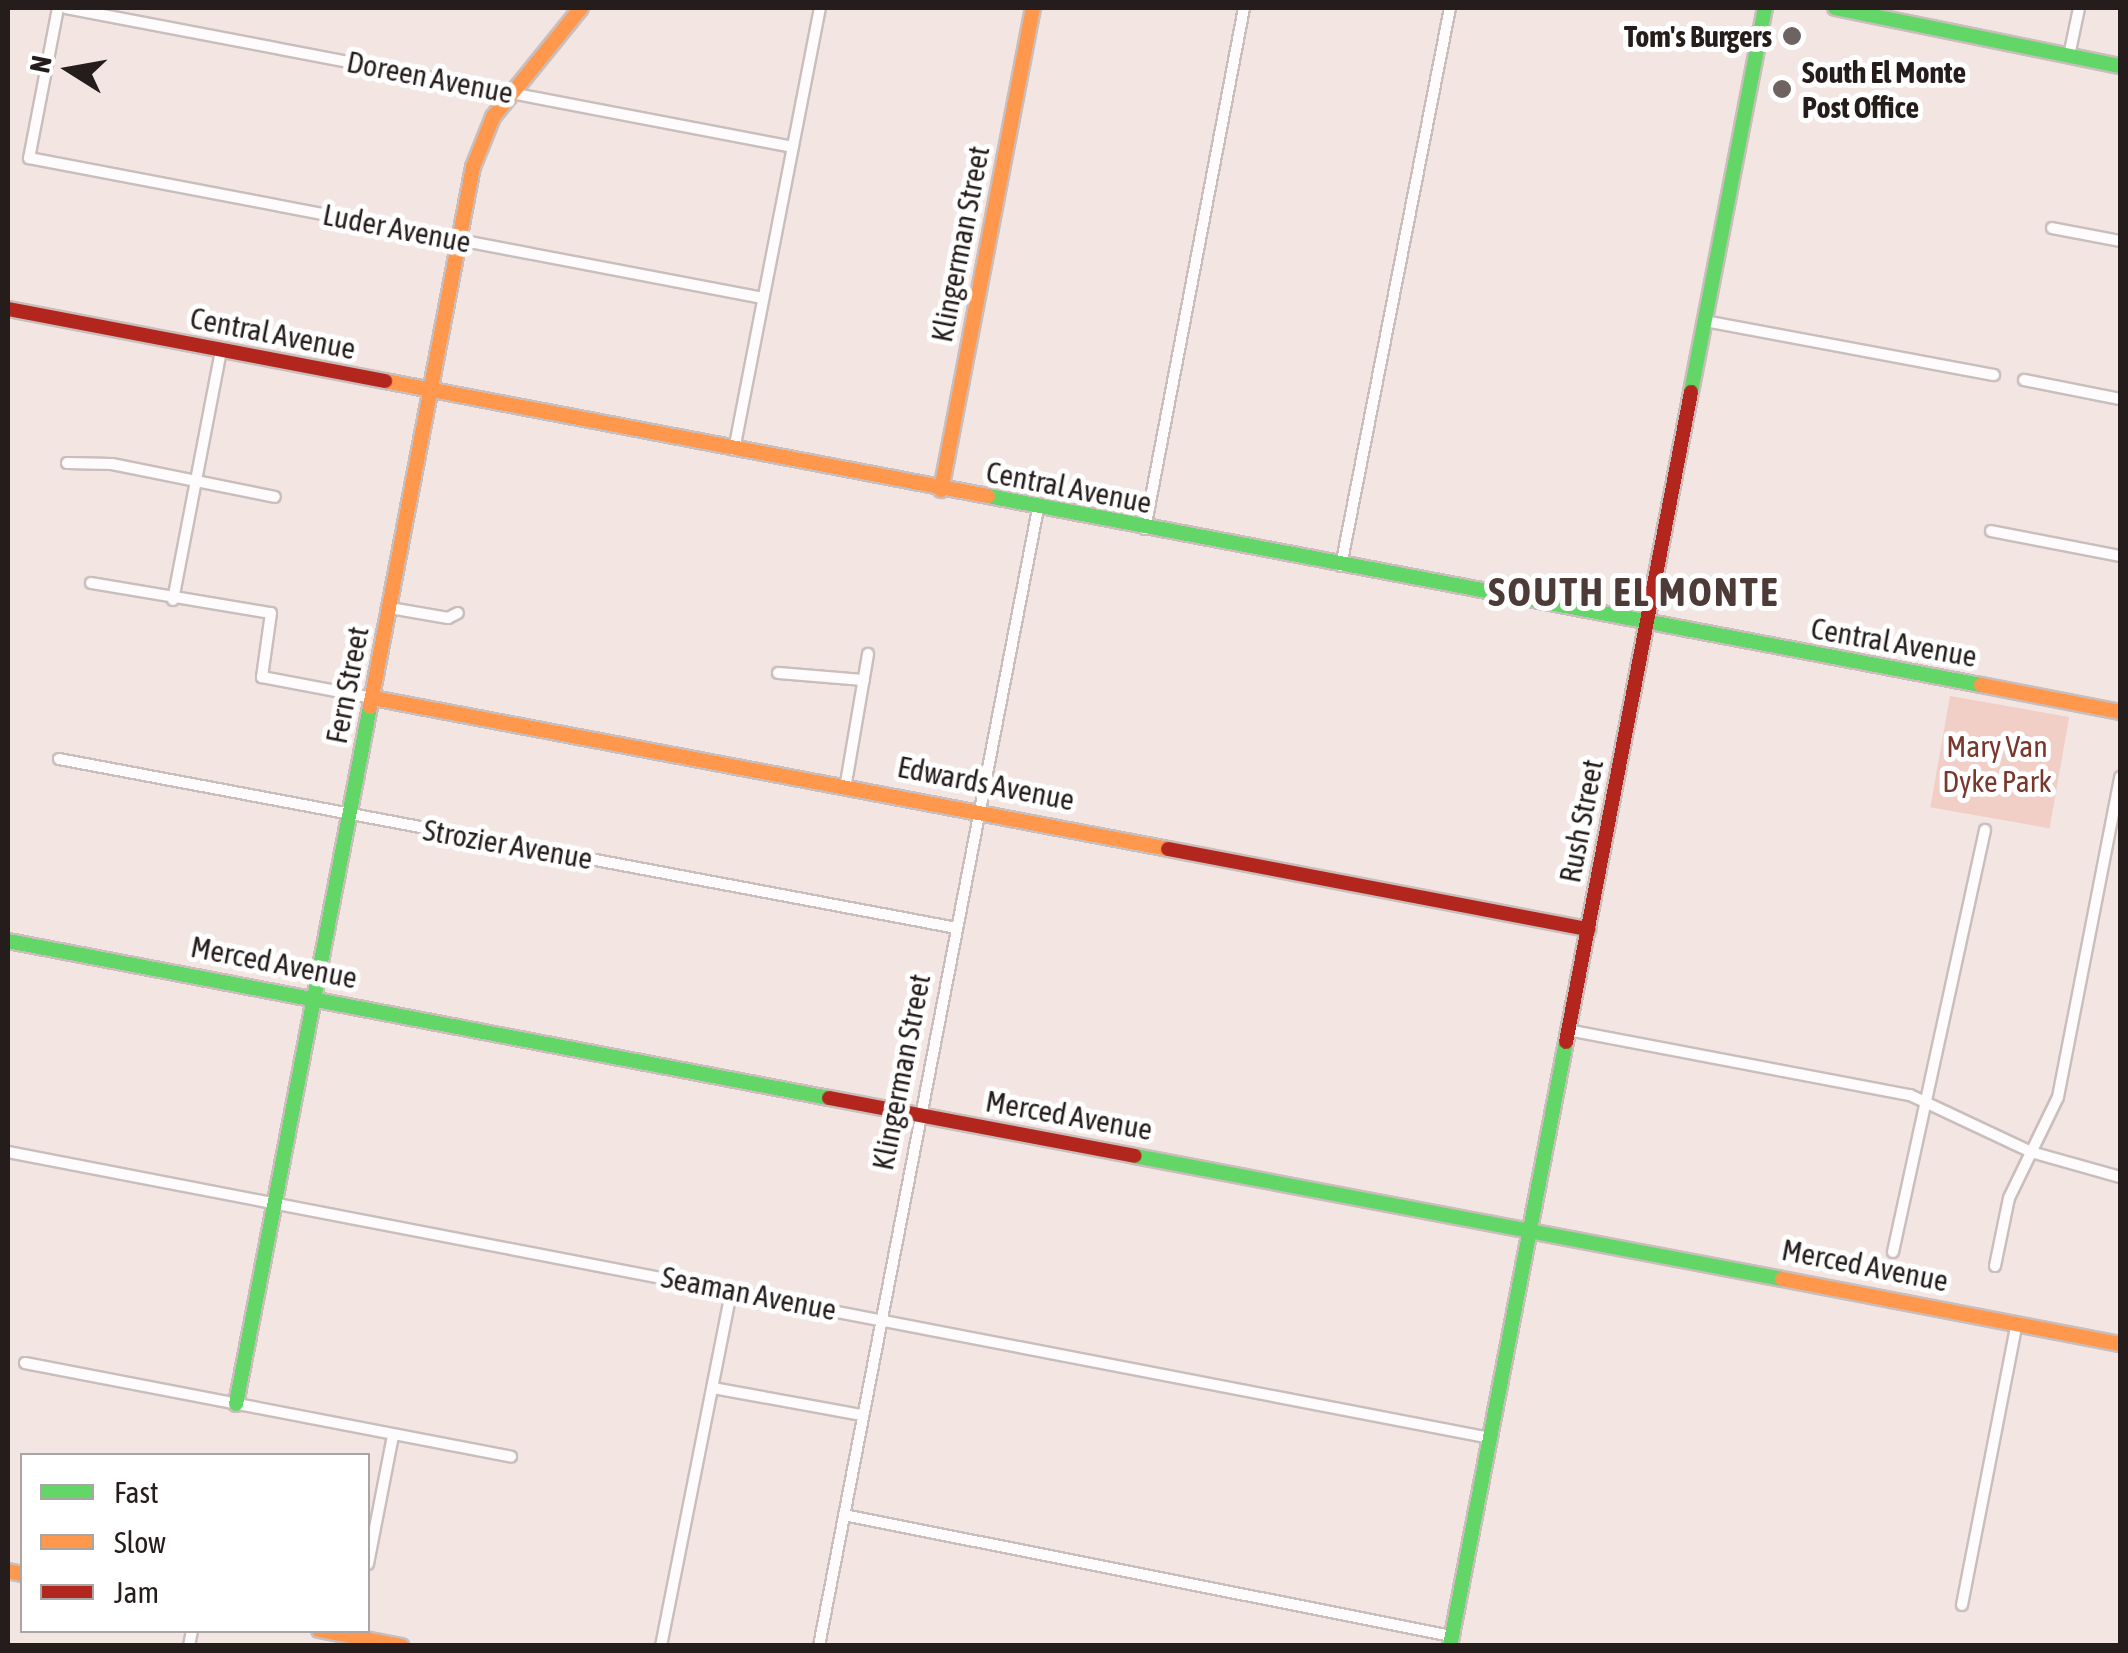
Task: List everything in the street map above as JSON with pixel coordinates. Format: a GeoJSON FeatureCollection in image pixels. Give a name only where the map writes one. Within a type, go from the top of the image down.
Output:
{"type":"FeatureCollection","features":[{"type":"Feature","properties":{"kind":"street","name":"Luder Avenue"},"geometry":{"type":"LineString","coordinates":[[58,8],[30,158],[763,298]]}},
{"type":"Feature","properties":{"kind":"street","name":"Doreen Avenue"},"geometry":{"type":"LineString","coordinates":[[66,8],[793,147]]}},
{"type":"Feature","properties":{"kind":"street","name":"Fern Street"},"geometry":{"type":"LineString","coordinates":[[236,1404],[481,140],[512,92],[581,8]]}},
{"type":"Feature","properties":{"kind":"street"},"geometry":{"type":"LineString","coordinates":[[734,451],[820,8]]}},
{"type":"Feature","properties":{"kind":"street","name":"Klingerman Street"},"geometry":{"type":"LineString","coordinates":[[940,490],[1033,8]]}},
{"type":"Feature","properties":{"kind":"street"},"geometry":{"type":"LineString","coordinates":[[1145,529],[1244,8]]}},
{"type":"Feature","properties":{"kind":"street"},"geometry":{"type":"LineString","coordinates":[[1341,566],[1450,8]]}},
{"type":"Feature","properties":{"kind":"street","name":"Rush Street"},"geometry":{"type":"LineString","coordinates":[[1450,1641],[1765,8]]}},
{"type":"Feature","properties":{"kind":"street"},"geometry":{"type":"LineString","coordinates":[[1834,8],[2120,66]]}},
{"type":"Feature","properties":{"kind":"street"},"geometry":{"type":"LineString","coordinates":[[2069,56],[2079,8]]}},
{"type":"Feature","properties":{"kind":"street"},"geometry":{"type":"LineString","coordinates":[[2052,228],[2120,241]]}},
{"type":"Feature","properties":{"kind":"street","name":"Central Avenue"},"geometry":{"type":"LineString","coordinates":[[8,308],[734,451],[2120,712]]}},
{"type":"Feature","properties":{"kind":"street"},"geometry":{"type":"LineString","coordinates":[[1705,321],[1994,375]]}},
{"type":"Feature","properties":{"kind":"street"},"geometry":{"type":"LineString","coordinates":[[173,600],[220,351]]}},
{"type":"Feature","properties":{"kind":"street"},"geometry":{"type":"LineString","coordinates":[[2024,380],[2120,399]]}},
{"type":"Feature","properties":{"kind":"street"},"geometry":{"type":"LineString","coordinates":[[67,463],[95,461],[275,497]]}},
{"type":"Feature","properties":{"kind":"street","name":"Klingerman Street"},"geometry":{"type":"LineString","coordinates":[[819,1646],[1038,509]]}},
{"type":"Feature","properties":{"kind":"street"},"geometry":{"type":"LineString","coordinates":[[1991,532],[2120,556]]}},
{"type":"Feature","properties":{"kind":"street"},"geometry":{"type":"LineString","coordinates":[[91,584],[271,613],[262,677],[373,698]]}},
{"type":"Feature","properties":{"kind":"street"},"geometry":{"type":"LineString","coordinates":[[390,608],[448,618],[458,613]]}},
{"type":"Feature","properties":{"kind":"street"},"geometry":{"type":"LineString","coordinates":[[846,783],[868,654]]}},
{"type":"Feature","properties":{"kind":"street"},"geometry":{"type":"LineString","coordinates":[[778,672],[864,680]]}},
{"type":"Feature","properties":{"kind":"street","name":"Edwards Avenue"},"geometry":{"type":"LineString","coordinates":[[373,698],[846,783],[1588,930]]}},
{"type":"Feature","properties":{"kind":"street","name":"Strozier Avenue"},"geometry":{"type":"LineString","coordinates":[[59,760],[957,928]]}},
{"type":"Feature","properties":{"kind":"street"},"geometry":{"type":"LineString","coordinates":[[1995,1266],[2009,1198],[2058,1097],[2120,777]]}},
{"type":"Feature","properties":{"kind":"street"},"geometry":{"type":"LineString","coordinates":[[1893,1252],[1984,830]]}},
{"type":"Feature","properties":{"kind":"street","name":"Merced Avenue"},"geometry":{"type":"LineString","coordinates":[[8,940],[2120,1344]]}},
{"type":"Feature","properties":{"kind":"street"},"geometry":{"type":"LineString","coordinates":[[1568,1030],[1928,1100],[2031,1152],[2120,1177]]}},
{"type":"Feature","properties":{"kind":"street","name":"Seaman Avenue"},"geometry":{"type":"LineString","coordinates":[[8,1152],[1490,1438]]}},
{"type":"Feature","properties":{"kind":"street"},"geometry":{"type":"LineString","coordinates":[[661,1646],[731,1291]]}},
{"type":"Feature","properties":{"kind":"street"},"geometry":{"type":"LineString","coordinates":[[1962,1604],[2017,1323]]}},
{"type":"Feature","properties":{"kind":"street"},"geometry":{"type":"LineString","coordinates":[[24,1363],[511,1458]]}},
{"type":"Feature","properties":{"kind":"street"},"geometry":{"type":"LineString","coordinates":[[714,1388],[861,1415]]}},
{"type":"Feature","properties":{"kind":"street"},"geometry":{"type":"LineString","coordinates":[[370,1554],[393,1434]]}},
{"type":"Feature","properties":{"kind":"street"},"geometry":{"type":"LineString","coordinates":[[844,1515],[1450,1641]]}},
{"type":"Feature","properties":{"kind":"street"},"geometry":{"type":"LineString","coordinates":[[354,1634],[400,1646]]}},
{"type":"Feature","properties":{"kind":"green space","name":"Mary Van Dyke Park"},"geometry":{"type":"Polygon","coordinates":[[[1950,696],[2069,717],[2050,828],[1930,807],[1950,696]]]}},
{"type":"Feature","properties":{"kind":"traffic: fast"},"geometry":{"type":"LineString","coordinates":[[1691,392],[1765,8]]}},
{"type":"Feature","properties":{"kind":"traffic: fast"},"geometry":{"type":"LineString","coordinates":[[1835,8],[2120,66]]}},
{"type":"Feature","properties":{"kind":"traffic: fast"},"geometry":{"type":"LineString","coordinates":[[988,496],[1981,685]]}},
{"type":"Feature","properties":{"kind":"traffic: fast"},"geometry":{"type":"LineString","coordinates":[[236,1404],[370,707]]}},
{"type":"Feature","properties":{"kind":"traffic: fast"},"geometry":{"type":"LineString","coordinates":[[8,941],[829,1098]]}},
{"type":"Feature","properties":{"kind":"traffic: fast"},"geometry":{"type":"LineString","coordinates":[[1450,1646],[1566,1042]]}},
{"type":"Feature","properties":{"kind":"traffic: fast"},"geometry":{"type":"LineString","coordinates":[[1135,1156],[1782,1279]]}},
{"type":"Feature","properties":{"kind":"traffic: slow"},"geometry":{"type":"LineString","coordinates":[[370,707],[473,167],[493,117],[581,8]]}},
{"type":"Feature","properties":{"kind":"traffic: slow"},"geometry":{"type":"LineString","coordinates":[[941,490],[1033,8]]}},
{"type":"Feature","properties":{"kind":"traffic: slow"},"geometry":{"type":"LineString","coordinates":[[385,381],[988,496]]}},
{"type":"Feature","properties":{"kind":"traffic: slow"},"geometry":{"type":"LineString","coordinates":[[1981,685],[2120,712]]}},
{"type":"Feature","properties":{"kind":"traffic: slow"},"geometry":{"type":"LineString","coordinates":[[373,698],[1168,849]]}},
{"type":"Feature","properties":{"kind":"traffic: slow"},"geometry":{"type":"LineString","coordinates":[[1782,1279],[2120,1344]]}},
{"type":"Feature","properties":{"kind":"traffic: slow"},"geometry":{"type":"LineString","coordinates":[[8,1571],[20,1574]]}},
{"type":"Feature","properties":{"kind":"traffic: slow"},"geometry":{"type":"LineString","coordinates":[[334,1633],[401,1646]]}},
{"type":"Feature","properties":{"kind":"traffic: jam"},"geometry":{"type":"LineString","coordinates":[[8,309],[385,381]]}},
{"type":"Feature","properties":{"kind":"traffic: jam"},"geometry":{"type":"LineString","coordinates":[[1566,1042],[1691,392]]}},
{"type":"Feature","properties":{"kind":"traffic: jam"},"geometry":{"type":"LineString","coordinates":[[1168,849],[1588,929]]}},
{"type":"Feature","properties":{"kind":"traffic: jam"},"geometry":{"type":"LineString","coordinates":[[829,1098],[1135,1156]]}},
{"type":"Feature","properties":{"kind":"place","name":"Tom's Burgers"},"geometry":{"type":"Point","coordinates":[1792,36]}},
{"type":"Feature","properties":{"kind":"place","name":"South El Monte Post Office"},"geometry":{"type":"Point","coordinates":[1782,89]}},
{"type":"Feature","properties":{"kind":"district","name":"SOUTH EL MONTE"},"geometry":{"type":"Point","coordinates":[1634,592]}}]}
